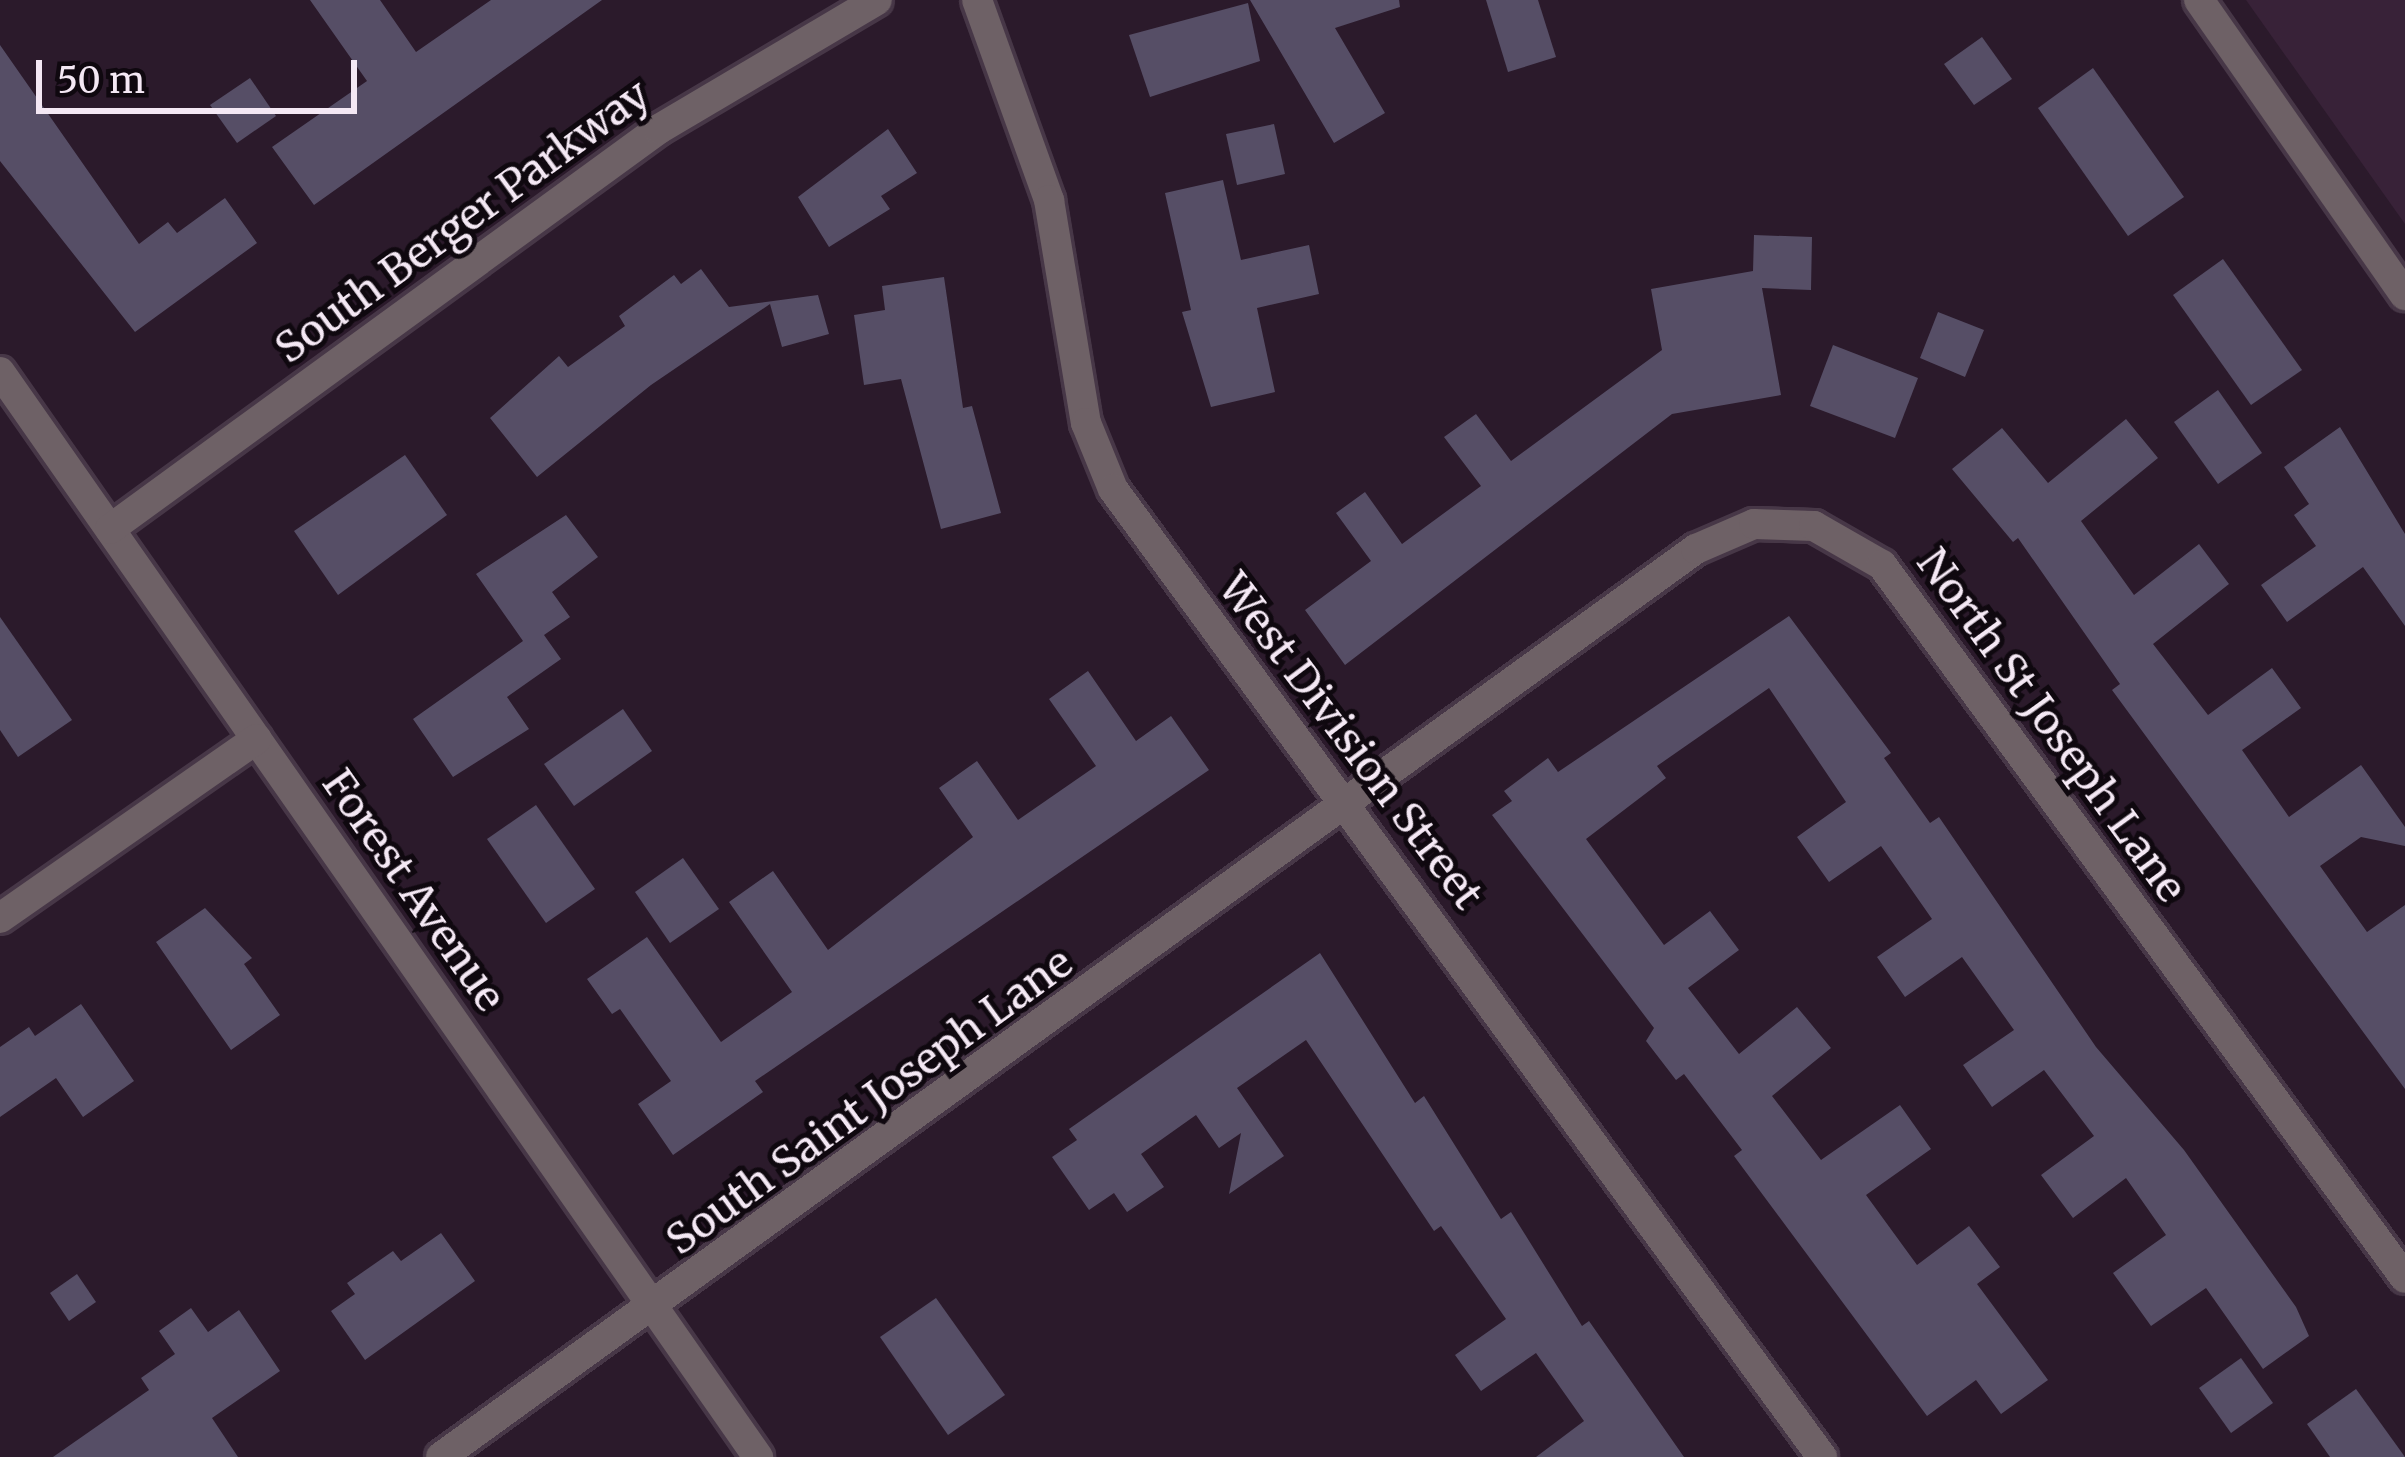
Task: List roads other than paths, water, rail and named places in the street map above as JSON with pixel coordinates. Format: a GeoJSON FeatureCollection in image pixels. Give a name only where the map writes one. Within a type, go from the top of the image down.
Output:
{"type":"FeatureCollection","features":[{"type":"Feature","properties":{"kind":"street","name":"South Berger Parkway"},"geometry":{"type":"LineString","coordinates":[[110,529],[659,129],[877,0]]}},
{"type":"Feature","properties":{"kind":"street","name":"West Division Street"},"geometry":{"type":"LineString","coordinates":[[977,0],[1048,200],[1086,423],[1104,470],[1343,808],[1381,846],[1822,1457]]}},
{"type":"Feature","properties":{"kind":"street"},"geometry":{"type":"LineString","coordinates":[[2199,0],[2405,295]]}},
{"type":"Feature","properties":{"kind":"street","name":"Forest Avenue"},"geometry":{"type":"LineString","coordinates":[[0,372],[758,1457]]}},
{"type":"Feature","properties":{"kind":"street","name":"North St Joseph Lane"},"geometry":{"type":"LineString","coordinates":[[1343,808],[1708,541],[1774,522],[1833,532],[1895,581],[2405,1277]]}},
{"type":"Feature","properties":{"kind":"street"},"geometry":{"type":"LineString","coordinates":[[0,918],[257,739]]}},
{"type":"Feature","properties":{"kind":"street","name":"South Saint Joseph Lane"},"geometry":{"type":"LineString","coordinates":[[441,1457],[655,1309],[1343,808]]}}]}
